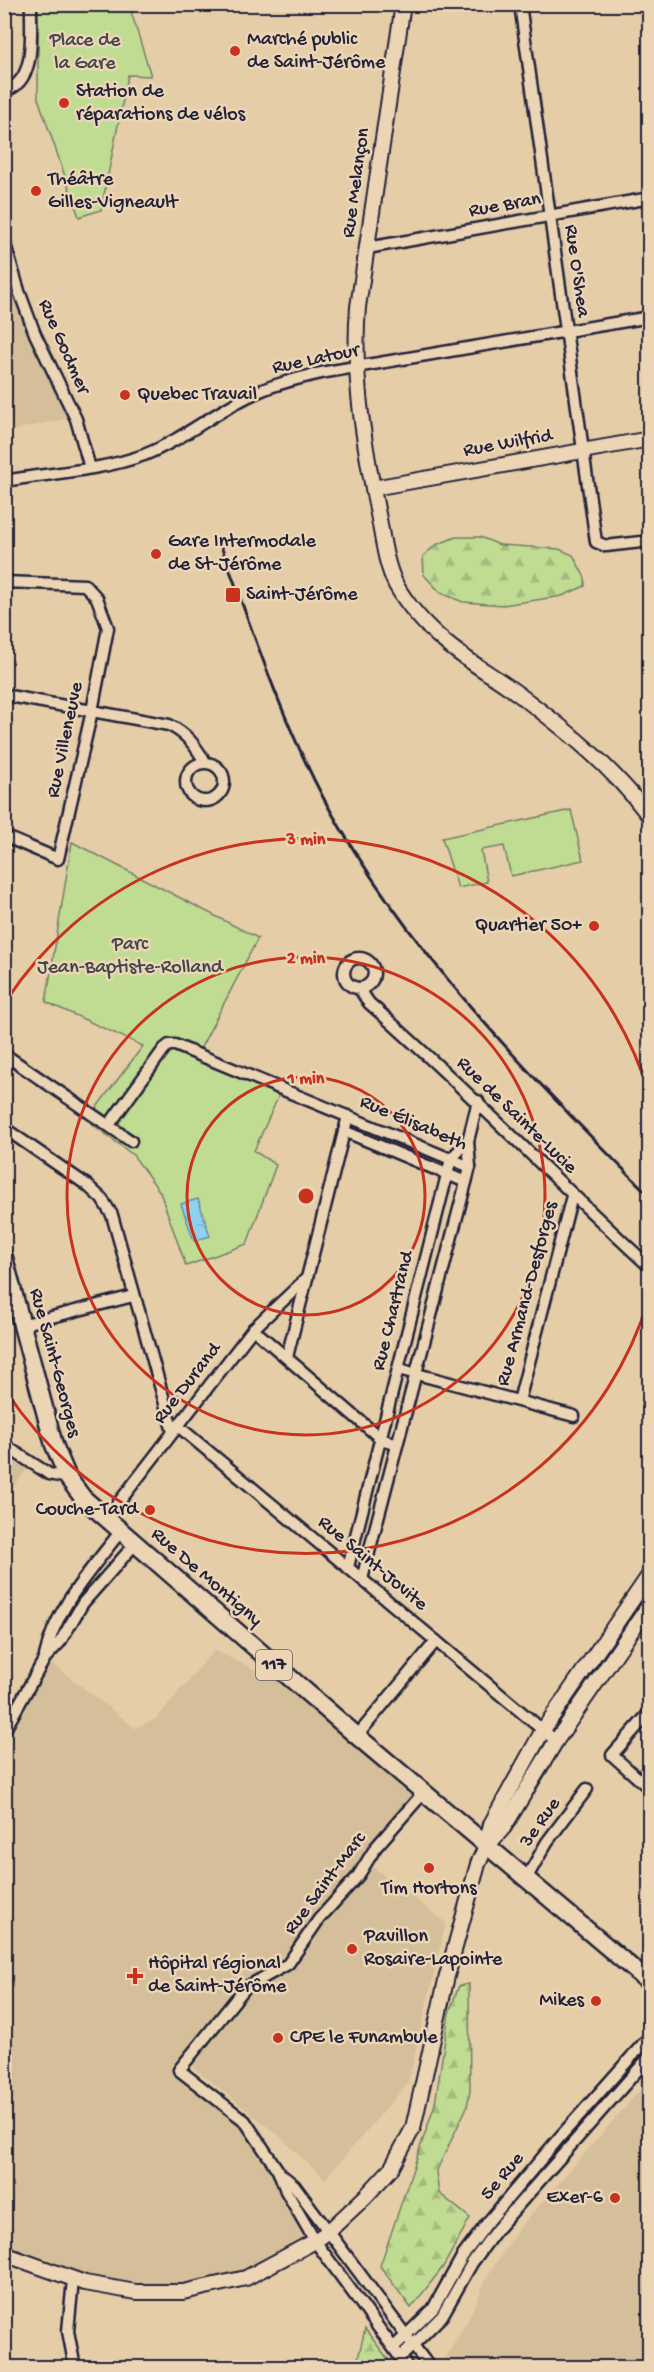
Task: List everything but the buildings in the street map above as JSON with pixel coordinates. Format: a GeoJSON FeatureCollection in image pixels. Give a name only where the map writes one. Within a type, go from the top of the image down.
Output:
{"type":"FeatureCollection","features":[{"type":"Feature","properties":{"kind":"main road","name":"Rue Saint-Georges"},"geometry":{"type":"LineString","coordinates":[[4,1258],[54,1445],[68,1478]]}},
{"type":"Feature","properties":{"kind":"main road","name":"Rue De Montigny"},"geometry":{"type":"LineString","coordinates":[[68,1478],[83,1498],[120,1532],[486,1846]]}},
{"type":"Feature","properties":{"kind":"main road","name":"117"},"geometry":{"type":"LineString","coordinates":[[486,1846],[650,1983]]}},
{"type":"Feature","properties":{"kind":"street"},"geometry":{"type":"LineString","coordinates":[[4,91],[20,83],[28,67],[31,4]]}},
{"type":"Feature","properties":{"kind":"street","name":"Rue Melançon"},"geometry":{"type":"LineString","coordinates":[[403,4],[357,327],[356,369],[373,488],[388,562],[396,584],[411,609],[448,645],[554,720],[580,742],[606,765],[650,817]]}},
{"type":"Feature","properties":{"kind":"street","name":"Rue O'Shea"},"geometry":{"type":"LineString","coordinates":[[520,4],[596,542],[606,546],[650,542]]}},
{"type":"Feature","properties":{"kind":"street","name":"Rue Bran"},"geometry":{"type":"LineString","coordinates":[[367,248],[650,198]]}},
{"type":"Feature","properties":{"kind":"street","name":"Rue Godmer"},"geometry":{"type":"LineString","coordinates":[[4,241],[35,334],[76,419],[90,468]]}},
{"type":"Feature","properties":{"kind":"street","name":"Rue Latour"},"geometry":{"type":"LineString","coordinates":[[4,481],[90,468],[142,455],[163,446],[260,391],[290,380],[650,317]]}},
{"type":"Feature","properties":{"kind":"street","name":"Rue Wilfrid"},"geometry":{"type":"LineString","coordinates":[[373,488],[650,439]]}},
{"type":"Feature","properties":{"kind":"street","name":"Rue Villeneuve"},"geometry":{"type":"LineString","coordinates":[[4,582],[85,585],[97,598],[108,628],[92,711],[58,859],[4,836]]}},
{"type":"Feature","properties":{"kind":"street"},"geometry":{"type":"LineString","coordinates":[[4,695],[169,725],[182,731],[193,741],[205,762]]}},
{"type":"Feature","properties":{"kind":"street","name":"Rue de Sainte-Lucie"},"geometry":{"type":"LineString","coordinates":[[360,988],[369,1003],[478,1101],[572,1196],[650,1268]]}},
{"type":"Feature","properties":{"kind":"street","name":"Rue Élisabeth"},"geometry":{"type":"LineString","coordinates":[[109,1125],[164,1049],[169,1045],[175,1045],[470,1167]]}},
{"type":"Feature","properties":{"kind":"street"},"geometry":{"type":"LineString","coordinates":[[4,1054],[131,1141]]}},
{"type":"Feature","properties":{"kind":"street","name":"Rue Chartrand"},"geometry":{"type":"LineString","coordinates":[[362,1579],[470,1167],[468,1141],[478,1101]]}},
{"type":"Feature","properties":{"kind":"street"},"geometry":{"type":"LineString","coordinates":[[286,1357],[348,1116]]}},
{"type":"Feature","properties":{"kind":"street"},"geometry":{"type":"LineString","coordinates":[[4,1128],[87,1185],[102,1199],[112,1215],[133,1296],[176,1429]]}},
{"type":"Feature","properties":{"kind":"street","name":"Rue Élisabeth"},"geometry":{"type":"LineString","coordinates":[[344,1131],[466,1182]]}},
{"type":"Feature","properties":{"kind":"street","name":"Rue Chartrand"},"geometry":{"type":"LineString","coordinates":[[348,1567],[451,1159],[468,1141]]}},
{"type":"Feature","properties":{"kind":"street","name":"Rue Armand-Desforges"},"geometry":{"type":"LineString","coordinates":[[519,1401],[572,1196]]}},
{"type":"Feature","properties":{"kind":"street","name":"Rue Durand"},"geometry":{"type":"LineString","coordinates":[[106,1519],[253,1329],[307,1278]]}},
{"type":"Feature","properties":{"kind":"street"},"geometry":{"type":"LineString","coordinates":[[21,1325],[133,1296]]}},
{"type":"Feature","properties":{"kind":"street"},"geometry":{"type":"LineString","coordinates":[[253,1329],[380,1438],[396,1445]]}},
{"type":"Feature","properties":{"kind":"street"},"geometry":{"type":"LineString","coordinates":[[398,1369],[574,1416]]}},
{"type":"Feature","properties":{"kind":"street","name":"Rue Saint-Jovite"},"geometry":{"type":"LineString","coordinates":[[176,1429],[348,1567],[556,1741]]}},
{"type":"Feature","properties":{"kind":"street"},"geometry":{"type":"LineString","coordinates":[[4,1445],[49,1474],[68,1478]]}},
{"type":"Feature","properties":{"kind":"street"},"geometry":{"type":"LineString","coordinates":[[366,1495],[382,1499]]}},
{"type":"Feature","properties":{"kind":"street"},"geometry":{"type":"LineString","coordinates":[[45,1658],[49,1636],[71,1596],[120,1532]]}},
{"type":"Feature","properties":{"kind":"street"},"geometry":{"type":"LineString","coordinates":[[4,1731],[45,1658],[60,1642],[83,1603],[135,1544]]}},
{"type":"Feature","properties":{"kind":"street"},"geometry":{"type":"LineString","coordinates":[[4,2254],[73,2280],[136,2292],[183,2292],[246,2278],[315,2241],[365,2197],[391,2169],[413,2128],[447,1976],[491,1824],[543,1730],[645,1592],[650,1574]]}},
{"type":"Feature","properties":{"kind":"street"},"geometry":{"type":"LineString","coordinates":[[486,1846],[504,1827],[556,1741],[650,1604]]}},
{"type":"Feature","properties":{"kind":"street"},"geometry":{"type":"LineString","coordinates":[[357,1736],[436,1641]]}},
{"type":"Feature","properties":{"kind":"street"},"geometry":{"type":"LineString","coordinates":[[650,1712],[612,1755],[650,1789]]}},
{"type":"Feature","properties":{"kind":"street","name":"3e Rue"},"geometry":{"type":"LineString","coordinates":[[526,1879],[547,1842],[587,1789]]}},
{"type":"Feature","properties":{"kind":"street","name":"Rue Saint-Marc"},"geometry":{"type":"LineString","coordinates":[[279,2172],[245,2121],[179,2070],[245,1988],[288,1964],[319,1920],[358,1876],[376,1847],[424,1792]]}},
{"type":"Feature","properties":{"kind":"street","name":"5e Rue"},"geometry":{"type":"LineString","coordinates":[[401,2357],[434,2309],[462,2257],[488,2222],[650,2036]]}},
{"type":"Feature","properties":{"kind":"street","name":"5e Rue"},"geometry":{"type":"LineString","coordinates":[[394,2347],[410,2341],[442,2316],[472,2262],[497,2229],[650,2056]]}},
{"type":"Feature","properties":{"kind":"street"},"geometry":{"type":"LineString","coordinates":[[279,2172],[294,2185],[430,2367]]}},
{"type":"Feature","properties":{"kind":"street"},"geometry":{"type":"LineString","coordinates":[[279,2172],[286,2192],[315,2241],[408,2367]]}},
{"type":"Feature","properties":{"kind":"street"},"geometry":{"type":"LineString","coordinates":[[73,2280],[68,2331],[75,2367]]}},
{"type":"Feature","properties":{"kind":"shaded area"},"geometry":{"type":"Polygon","coordinates":[[[4,228],[29,308],[59,377],[68,418],[5,432],[4,228]]]}},
{"type":"Feature","properties":{"kind":"shaded area"},"geometry":{"type":"Polygon","coordinates":[[[5,1451],[28,1468],[5,1496],[5,1451]]]}},
{"type":"Feature","properties":{"kind":"shaded area","name":"Hôpital régional de Saint-Jérôme"},"geometry":{"type":"Polygon","coordinates":[[[214,1650],[313,1698],[424,1792],[372,1866],[446,1923],[408,2083],[325,2179],[278,2135],[188,2063],[179,2070],[245,2121],[290,2175],[329,2231],[246,2278],[136,2292],[5,2254],[5,1731],[45,1658],[135,1728],[156,1719],[214,1650]]]}},
{"type":"Feature","properties":{"kind":"shaded area"},"geometry":{"type":"Polygon","coordinates":[[[649,2080],[649,2367],[445,2367],[442,2364],[469,2318],[488,2275],[521,2226],[649,2080]]]}},
{"type":"Feature","properties":{"kind":"green space","name":"Place de la Gare"},"geometry":{"type":"Polygon","coordinates":[[[38,5],[129,5],[151,76],[128,75],[101,210],[79,217],[38,98],[38,5]]]}},
{"type":"Feature","properties":{"kind":"green space"},"geometry":{"type":"Polygon","coordinates":[[[456,537],[480,537],[500,545],[559,549],[573,555],[585,578],[585,586],[562,596],[503,605],[463,602],[441,593],[424,575],[423,556],[436,545],[456,537]]]}},
{"type":"Feature","properties":{"kind":"green space"},"geometry":{"type":"Polygon","coordinates":[[[571,810],[583,860],[511,876],[504,846],[481,850],[487,882],[458,888],[442,838],[571,810]]]}},
{"type":"Feature","properties":{"kind":"green space","name":"Parc Jean-Baptiste-Rolland"},"geometry":{"type":"Polygon","coordinates":[[[72,842],[258,938],[195,1059],[279,1095],[254,1151],[276,1165],[247,1244],[186,1266],[160,1192],[133,1155],[87,1120],[143,1046],[46,1002],[72,842]]]}},
{"type":"Feature","properties":{"kind":"green space"},"geometry":{"type":"Polygon","coordinates":[[[469,1984],[470,2091],[467,2107],[436,2172],[439,2193],[470,2218],[443,2267],[411,2308],[380,2266],[435,2104],[449,2013],[459,1986],[469,1984]]]}},
{"type":"Feature","properties":{"kind":"green space"},"geometry":{"type":"Polygon","coordinates":[[[365,2329],[394,2367],[356,2367],[365,2329]]]}},
{"type":"Feature","properties":{"kind":"water"},"geometry":{"type":"Polygon","coordinates":[[[198,1199],[210,1236],[194,1241],[181,1204],[198,1199]]]}},
{"type":"Feature","properties":{"kind":"railway"},"geometry":{"type":"LineString","coordinates":[[219,541],[268,673],[309,770],[358,856],[432,960],[473,1010],[560,1105],[650,1196]]}},
{"type":"Feature","properties":{"kind":"place","name":"Marché public de Saint-Jérôme"},"geometry":{"type":"Point","coordinates":[235,51]}},
{"type":"Feature","properties":{"kind":"place","name":"Station de réparations de vélos"},"geometry":{"type":"Point","coordinates":[64,103]}},
{"type":"Feature","properties":{"kind":"place","name":"Théâtre Gilles-Vigneault"},"geometry":{"type":"Point","coordinates":[36,191]}},
{"type":"Feature","properties":{"kind":"place","name":"Quebec Travail"},"geometry":{"type":"Point","coordinates":[125,395]}},
{"type":"Feature","properties":{"kind":"place","name":"Gare Intermodale de St-Jérôme"},"geometry":{"type":"Point","coordinates":[156,554]}},
{"type":"Feature","properties":{"kind":"place","name":"Saint-Jérôme"},"geometry":{"type":"Point","coordinates":[233,595]}},
{"type":"Feature","properties":{"kind":"place","name":"Quartier 50+"},"geometry":{"type":"Point","coordinates":[594,926]}},
{"type":"Feature","properties":{"kind":"place","name":"Couche-Tard"},"geometry":{"type":"Point","coordinates":[150,1510]}},
{"type":"Feature","properties":{"kind":"place","name":"Tim Hortons"},"geometry":{"type":"Point","coordinates":[429,1868]}},
{"type":"Feature","properties":{"kind":"place","name":"Pavillon Rosaire-Lapointe"},"geometry":{"type":"Point","coordinates":[352,1949]}},
{"type":"Feature","properties":{"kind":"place","name":"Hôpital régional de Saint-Jérôme"},"geometry":{"type":"Point","coordinates":[135,1976]}},
{"type":"Feature","properties":{"kind":"place","name":"Mikes"},"geometry":{"type":"Point","coordinates":[596,2001]}},
{"type":"Feature","properties":{"kind":"place","name":"CPE le Funambule"},"geometry":{"type":"Point","coordinates":[278,2038]}},
{"type":"Feature","properties":{"kind":"place","name":"Exer-6"},"geometry":{"type":"Point","coordinates":[615,2198]}}]}
